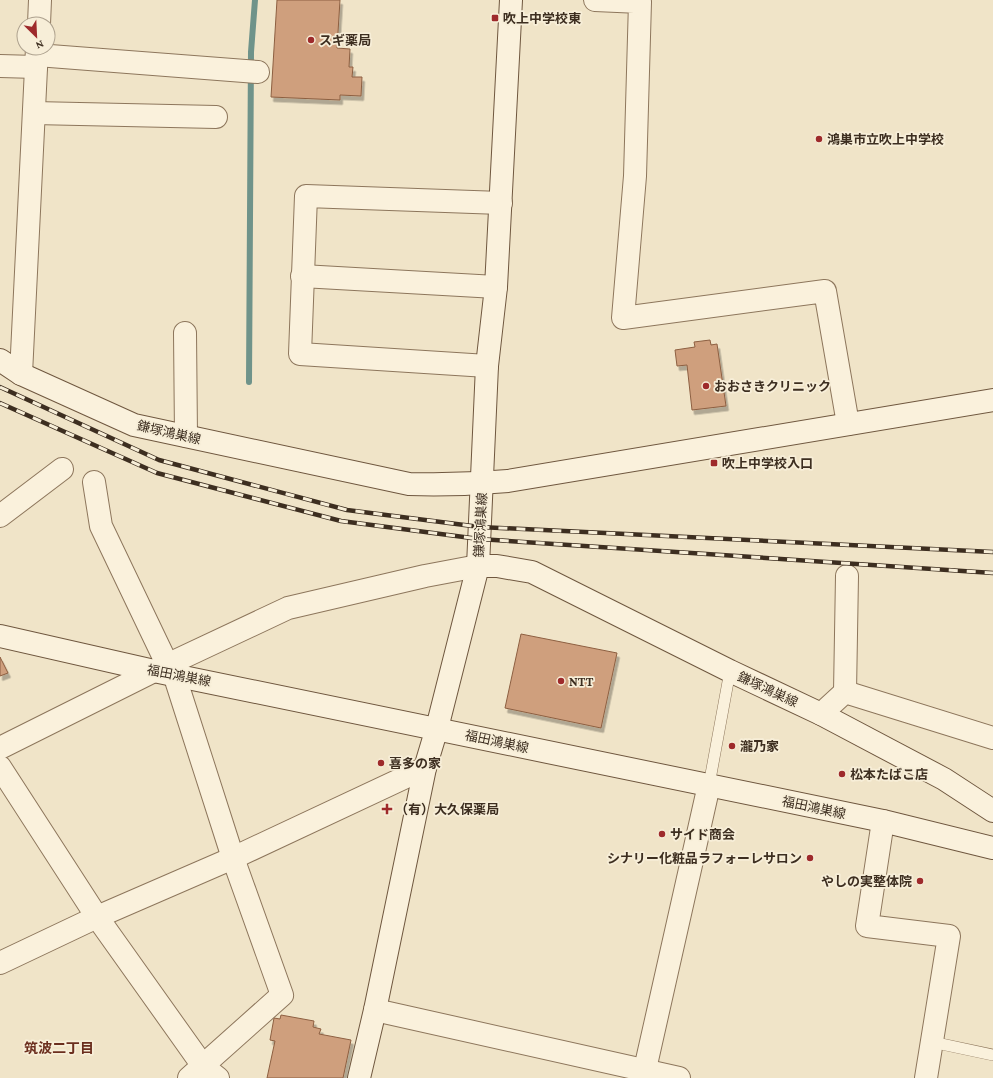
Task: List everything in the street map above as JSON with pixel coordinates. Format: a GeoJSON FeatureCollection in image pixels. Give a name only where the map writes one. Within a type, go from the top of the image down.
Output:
{"type":"FeatureCollection","features":[{"type":"Feature","properties":{"kind":"street"},"geometry":{"type":"LineString","coordinates":[[39,16],[40,0]]}},
{"type":"Feature","properties":{"kind":"street"},"geometry":{"type":"LineString","coordinates":[[511,0],[496,287],[487,366],[482,484],[508,481],[993,400]]}},
{"type":"Feature","properties":{"kind":"street"},"geometry":{"type":"LineString","coordinates":[[595,0],[640,2],[635,176],[623,318],[825,291],[848,424]]}},
{"type":"Feature","properties":{"kind":"street"},"geometry":{"type":"LineString","coordinates":[[21,374],[37,57]]}},
{"type":"Feature","properties":{"kind":"street"},"geometry":{"type":"LineString","coordinates":[[0,66],[37,57],[258,72]]}},
{"type":"Feature","properties":{"kind":"street"},"geometry":{"type":"LineString","coordinates":[[34,113],[216,117]]}},
{"type":"Feature","properties":{"kind":"street"},"geometry":{"type":"LineString","coordinates":[[487,366],[300,354],[306,196],[501,203]]}},
{"type":"Feature","properties":{"kind":"street"},"geometry":{"type":"LineString","coordinates":[[302,276],[496,287]]}},
{"type":"Feature","properties":{"kind":"street"},"geometry":{"type":"LineString","coordinates":[[185,333],[186,436]]}},
{"type":"Feature","properties":{"kind":"street","name":"鎌塚鴻巣線"},"geometry":{"type":"LineString","coordinates":[[0,360],[21,374],[134,425],[409,484],[482,484],[478,566],[497,566],[532,572],[730,671],[821,714],[944,779],[993,811]]}},
{"type":"Feature","properties":{"kind":"street"},"geometry":{"type":"LineString","coordinates":[[0,516],[62,469]]}},
{"type":"Feature","properties":{"kind":"street"},"geometry":{"type":"LineString","coordinates":[[0,767],[97,917],[203,1074],[282,995],[165,670],[101,526],[94,482]]}},
{"type":"Feature","properties":{"kind":"street"},"geometry":{"type":"LineString","coordinates":[[0,748],[165,670],[288,608],[425,576],[478,566],[437,728],[425,768],[375,1010],[359,1078]]}},
{"type":"Feature","properties":{"kind":"street"},"geometry":{"type":"LineString","coordinates":[[821,714],[845,692],[847,576]]}},
{"type":"Feature","properties":{"kind":"street","name":"福田鴻巣線"},"geometry":{"type":"LineString","coordinates":[[0,636],[883,821],[993,848]]}},
{"type":"Feature","properties":{"kind":"street"},"geometry":{"type":"LineString","coordinates":[[845,692],[993,738]]}},
{"type":"Feature","properties":{"kind":"street"},"geometry":{"type":"LineString","coordinates":[[0,963],[97,917],[232,858],[425,768]]}},
{"type":"Feature","properties":{"kind":"street"},"geometry":{"type":"LineString","coordinates":[[643,1074],[709,785]]}},
{"type":"Feature","properties":{"kind":"street"},"geometry":{"type":"LineString","coordinates":[[883,821],[867,926],[950,936],[926,1078]]}},
{"type":"Feature","properties":{"kind":"street"},"geometry":{"type":"LineString","coordinates":[[375,1010],[643,1074],[678,1078]]}},
{"type":"Feature","properties":{"kind":"lane"},"geometry":{"type":"LineString","coordinates":[[709,785],[730,671]]}},
{"type":"Feature","properties":{"kind":"lane"},"geometry":{"type":"LineString","coordinates":[[932,1042],[993,1055]]}},
{"type":"Feature","properties":{"kind":"building"},"geometry":{"type":"Polygon","coordinates":[[[277,0],[340,0],[337,48],[350,49],[349,67],[353,67],[352,77],[362,77],[361,96],[340,95],[340,100],[271,97],[277,0]]]}},
{"type":"Feature","properties":{"kind":"building","name":"おおさきクリニック"},"geometry":{"type":"Polygon","coordinates":[[[710,340],[711,345],[717,344],[726,406],[692,410],[687,365],[677,366],[675,350],[695,347],[694,342],[710,340]]]}},
{"type":"Feature","properties":{"kind":"building"},"geometry":{"type":"Polygon","coordinates":[[[521,634],[617,653],[601,728],[505,708],[521,634]]]}},
{"type":"Feature","properties":{"kind":"building"},"geometry":{"type":"Polygon","coordinates":[[[0,657],[8,673],[0,676],[0,657]]]}},
{"type":"Feature","properties":{"kind":"building"},"geometry":{"type":"Polygon","coordinates":[[[281,1015],[314,1021],[313,1027],[321,1029],[319,1034],[351,1040],[343,1078],[267,1078],[275,1041],[270,1040],[274,1018],[280,1019],[281,1015]]]}},
{"type":"Feature","properties":{"kind":"waterway"},"geometry":{"type":"LineString","coordinates":[[249,382],[251,52],[255,0]]}},
{"type":"Feature","properties":{"kind":"railway"},"geometry":{"type":"LineString","coordinates":[[0,387],[159,460],[347,510],[480,527],[993,552]]}},
{"type":"Feature","properties":{"kind":"railway"},"geometry":{"type":"LineString","coordinates":[[0,403],[157,473],[341,521],[479,539],[993,573]]}},
{"type":"Feature","properties":{"kind":"place","name":"吹上中学校東"},"geometry":{"type":"Point","coordinates":[495,18]}},
{"type":"Feature","properties":{"kind":"place","name":"スギ薬局"},"geometry":{"type":"Point","coordinates":[311,40]}},
{"type":"Feature","properties":{"kind":"place","name":"鴻巣市立吹上中学校"},"geometry":{"type":"Point","coordinates":[819,139]}},
{"type":"Feature","properties":{"kind":"place","name":"おおさきクリニック"},"geometry":{"type":"Point","coordinates":[706,386]}},
{"type":"Feature","properties":{"kind":"place","name":"吹上中学校入口"},"geometry":{"type":"Point","coordinates":[714,463]}},
{"type":"Feature","properties":{"kind":"place","name":"NTT"},"geometry":{"type":"Point","coordinates":[561,681]}},
{"type":"Feature","properties":{"kind":"place","name":"瀧乃家"},"geometry":{"type":"Point","coordinates":[732,746]}},
{"type":"Feature","properties":{"kind":"place","name":"喜多の家"},"geometry":{"type":"Point","coordinates":[381,763]}},
{"type":"Feature","properties":{"kind":"place","name":"松本たばこ店"},"geometry":{"type":"Point","coordinates":[842,774]}},
{"type":"Feature","properties":{"kind":"place","name":"（有）大久保薬局"},"geometry":{"type":"Point","coordinates":[387,809]}},
{"type":"Feature","properties":{"kind":"place","name":"サイド商会"},"geometry":{"type":"Point","coordinates":[662,834]}},
{"type":"Feature","properties":{"kind":"place","name":"シナリー化粧品ラフォーレサロン"},"geometry":{"type":"Point","coordinates":[810,858]}},
{"type":"Feature","properties":{"kind":"place","name":"やしの実整体院"},"geometry":{"type":"Point","coordinates":[920,881]}},
{"type":"Feature","properties":{"kind":"district","name":"筑波二丁目"},"geometry":{"type":"Point","coordinates":[59,1048]}}]}
